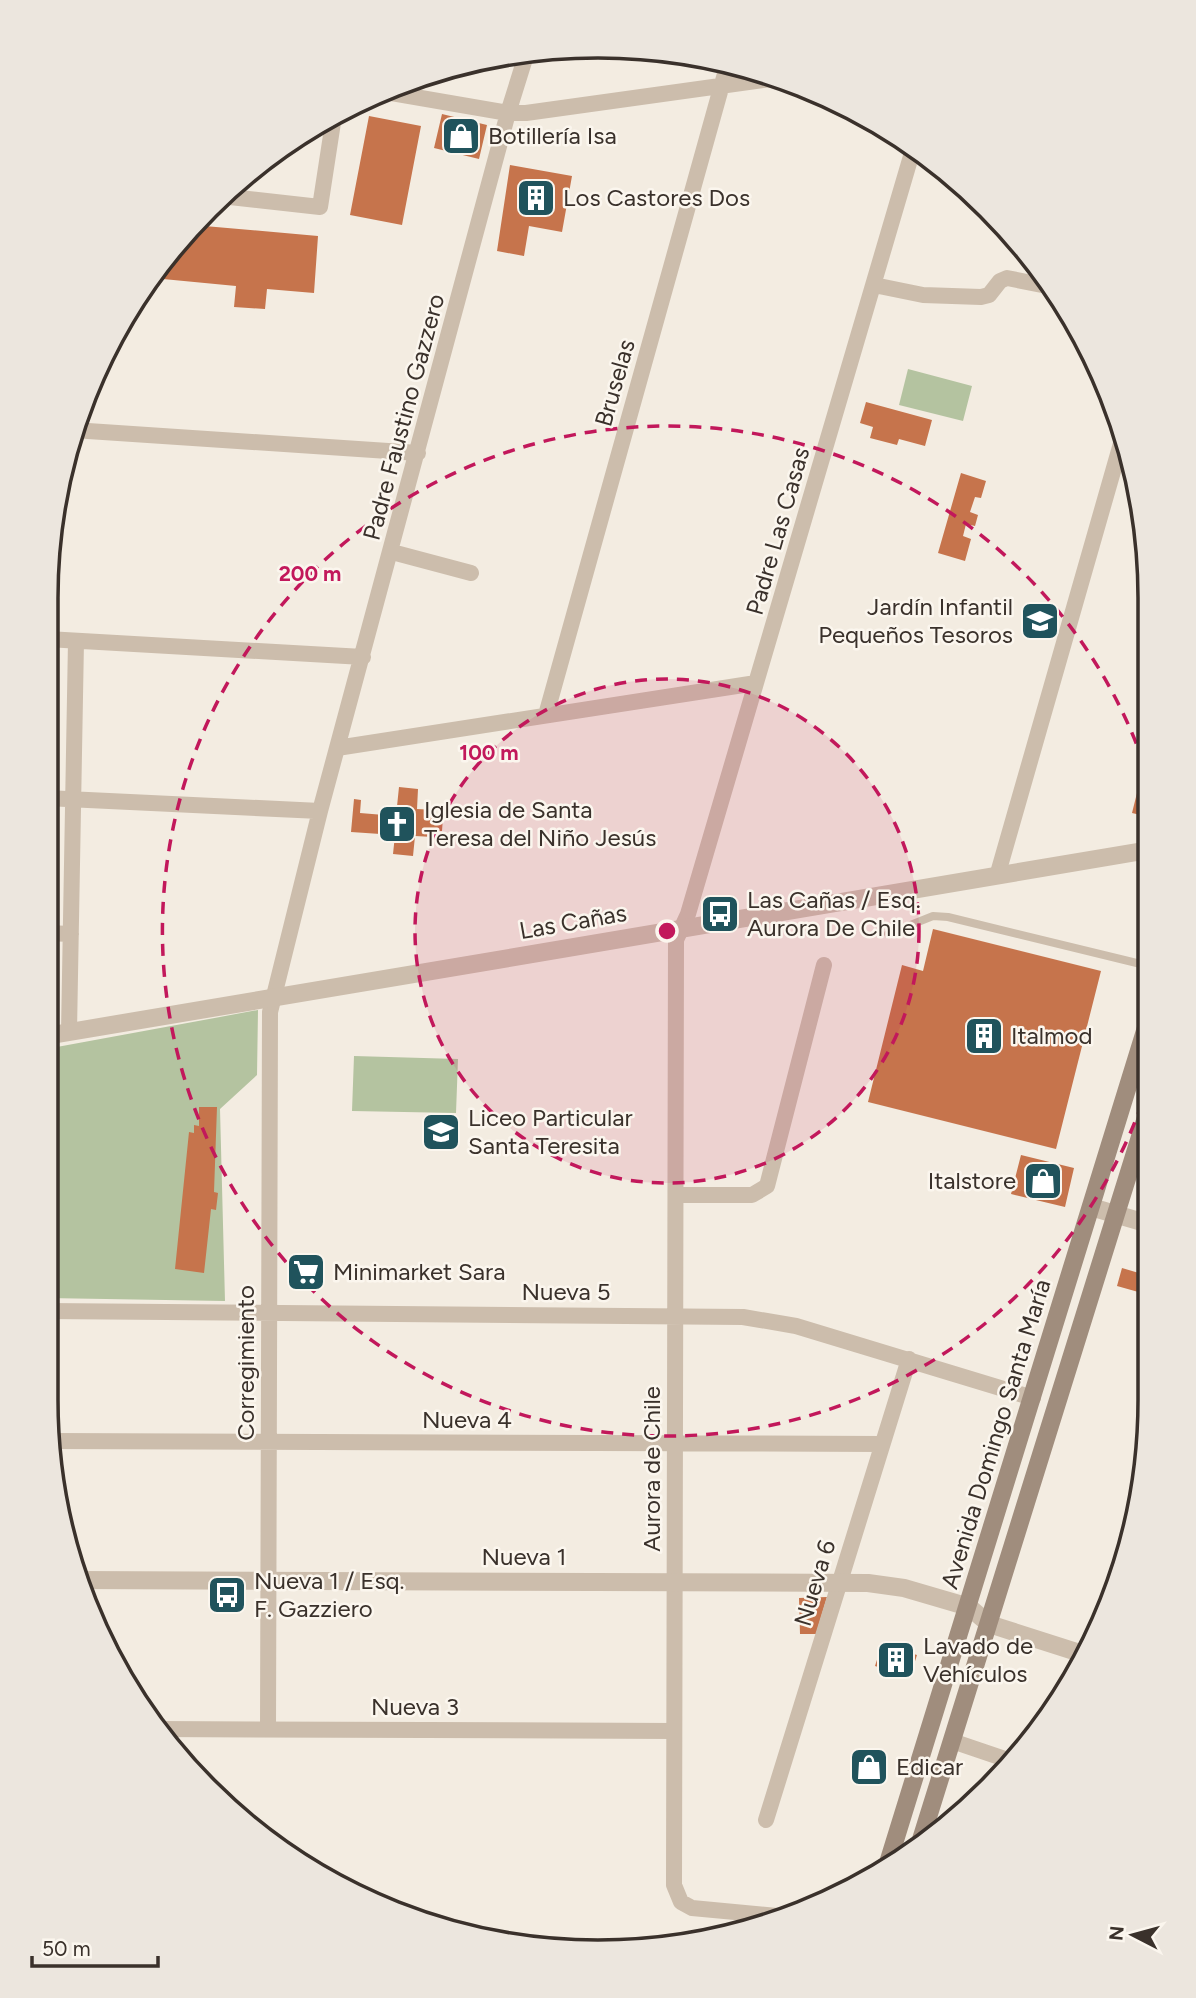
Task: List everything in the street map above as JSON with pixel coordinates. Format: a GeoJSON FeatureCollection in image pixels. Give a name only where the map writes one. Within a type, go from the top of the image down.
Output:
{"type":"FeatureCollection","features":[{"type":"Feature","properties":{"kind":"main road","name":"Avenida Domingo Santa María"},"geometry":{"type":"LineString","coordinates":[[891,1853],[1138,1054]]}},
{"type":"Feature","properties":{"kind":"main road","name":"Avenida Domingo Santa María"},"geometry":{"type":"LineString","coordinates":[[924,1831],[1138,1142]]}},
{"type":"Feature","properties":{"kind":"street","name":"Padre Faustino Gazzero"},"geometry":{"type":"LineString","coordinates":[[273,997],[320,811],[524,63]]}},
{"type":"Feature","properties":{"kind":"street","name":"Bruselas"},"geometry":{"type":"LineString","coordinates":[[546,715],[725,73]]}},
{"type":"Feature","properties":{"kind":"street"},"geometry":{"type":"LineString","coordinates":[[402,95],[508,113],[536,112],[756,81]]}},
{"type":"Feature","properties":{"kind":"street"},"geometry":{"type":"LineString","coordinates":[[236,198],[320,207],[332,128]]}},
{"type":"Feature","properties":{"kind":"street","name":"Padre Las Casas"},"geometry":{"type":"LineString","coordinates":[[681,928],[911,158]]}},
{"type":"Feature","properties":{"kind":"street"},"geometry":{"type":"LineString","coordinates":[[874,285],[923,295],[981,297],[989,295],[1000,281],[1007,278],[1037,284]]}},
{"type":"Feature","properties":{"kind":"street"},"geometry":{"type":"LineString","coordinates":[[84,431],[418,453]]}},
{"type":"Feature","properties":{"kind":"street"},"geometry":{"type":"LineString","coordinates":[[998,873],[1118,453]]}},
{"type":"Feature","properties":{"kind":"street"},"geometry":{"type":"LineString","coordinates":[[392,552],[471,573]]}},
{"type":"Feature","properties":{"kind":"street"},"geometry":{"type":"LineString","coordinates":[[58,640],[363,657]]}},
{"type":"Feature","properties":{"kind":"street"},"geometry":{"type":"LineString","coordinates":[[69,1032],[76,641]]}},
{"type":"Feature","properties":{"kind":"street"},"geometry":{"type":"LineString","coordinates":[[337,748],[756,683]]}},
{"type":"Feature","properties":{"kind":"street"},"geometry":{"type":"LineString","coordinates":[[58,798],[320,811]]}},
{"type":"Feature","properties":{"kind":"street","name":"Las Cañas"},"geometry":{"type":"LineString","coordinates":[[58,1034],[998,873],[1138,852]]}},
{"type":"Feature","properties":{"kind":"street","name":"Aurora de Chile"},"geometry":{"type":"LineString","coordinates":[[681,928],[676,940],[674,1885],[677,1897],[692,1908],[763,1915]]}},
{"type":"Feature","properties":{"kind":"street"},"geometry":{"type":"LineString","coordinates":[[58,933],[71,934]]}},
{"type":"Feature","properties":{"kind":"street"},"geometry":{"type":"LineString","coordinates":[[676,1195],[752,1195],[767,1185],[824,965]]}},
{"type":"Feature","properties":{"kind":"street","name":"Corregimiento"},"geometry":{"type":"LineString","coordinates":[[268,1730],[269,1027],[273,997]]}},
{"type":"Feature","properties":{"kind":"street"},"geometry":{"type":"LineString","coordinates":[[1091,1207],[1138,1221]]}},
{"type":"Feature","properties":{"kind":"street","name":"Nueva 5"},"geometry":{"type":"LineString","coordinates":[[58,1311],[675,1315],[777,1321],[1033,1398]]}},
{"type":"Feature","properties":{"kind":"street","name":"Nueva 6"},"geometry":{"type":"LineString","coordinates":[[766,1820],[909,1359]]}},
{"type":"Feature","properties":{"kind":"street","name":"Nueva 4"},"geometry":{"type":"LineString","coordinates":[[60,1441],[882,1444]]}},
{"type":"Feature","properties":{"kind":"street","name":"Nueva 1"},"geometry":{"type":"LineString","coordinates":[[88,1580],[839,1582],[904,1588],[968,1607]]}},
{"type":"Feature","properties":{"kind":"street"},"geometry":{"type":"LineString","coordinates":[[968,1607],[989,1624],[1076,1652]]}},
{"type":"Feature","properties":{"kind":"street","name":"Nueva 3"},"geometry":{"type":"LineString","coordinates":[[169,1729],[674,1731]]}},
{"type":"Feature","properties":{"kind":"street"},"geometry":{"type":"LineString","coordinates":[[953,1741],[1002,1758]]}},
{"type":"Feature","properties":{"kind":"lane"},"geometry":{"type":"LineString","coordinates":[[888,934],[933,916],[948,917],[1138,963]]}},
{"type":"Feature","properties":{"kind":"green space"},"geometry":{"type":"Polygon","coordinates":[[[908,369],[972,386],[963,421],[899,405],[908,369]]]}},
{"type":"Feature","properties":{"kind":"green space"},"geometry":{"type":"Polygon","coordinates":[[[258,1010],[257,1075],[220,1109],[225,1301],[58,1298],[58,1047],[258,1010]]]}},
{"type":"Feature","properties":{"kind":"green space"},"geometry":{"type":"Polygon","coordinates":[[[354,1056],[458,1059],[456,1113],[352,1111],[354,1056]]]}},
{"type":"Feature","properties":{"kind":"building","name":"Botillería Isa"},"geometry":{"type":"Polygon","coordinates":[[[442,114],[487,125],[479,159],[434,148],[442,114]]]}},
{"type":"Feature","properties":{"kind":"building"},"geometry":{"type":"Polygon","coordinates":[[[369,116],[421,126],[402,225],[350,215],[369,116]]]}},
{"type":"Feature","properties":{"kind":"building","name":"Los Castores Dos"},"geometry":{"type":"Polygon","coordinates":[[[510,165],[572,176],[562,232],[529,226],[524,256],[497,251],[510,165]]]}},
{"type":"Feature","properties":{"kind":"building"},"geometry":{"type":"Polygon","coordinates":[[[207,226],[318,236],[314,293],[267,289],[265,309],[234,307],[236,286],[163,279],[207,226]]]}},
{"type":"Feature","properties":{"kind":"building"},"geometry":{"type":"Polygon","coordinates":[[[866,402],[932,420],[925,446],[899,439],[897,445],[870,438],[873,427],[860,423],[866,402]]]}},
{"type":"Feature","properties":{"kind":"building"},"geometry":{"type":"Polygon","coordinates":[[[961,473],[986,481],[981,498],[975,497],[970,512],[978,515],[975,526],[966,524],[963,536],[971,539],[965,561],[938,553],[961,473]]]}},
{"type":"Feature","properties":{"kind":"building","name":"Iglesia de Santa Teresa del Niño Jesús"},"geometry":{"type":"Polygon","coordinates":[[[399,787],[418,789],[417,809],[435,810],[434,816],[443,817],[442,831],[433,831],[433,837],[415,836],[413,856],[393,854],[395,835],[351,832],[354,799],[361,800],[360,813],[396,816],[399,787]]]}},
{"type":"Feature","properties":{"kind":"building"},"geometry":{"type":"Polygon","coordinates":[[[1138,789],[1138,814],[1132,813],[1138,789]]]}},
{"type":"Feature","properties":{"kind":"building","name":"Italmod"},"geometry":{"type":"Polygon","coordinates":[[[933,929],[1101,971],[1056,1149],[868,1102],[902,965],[923,971],[933,929]]]}},
{"type":"Feature","properties":{"kind":"building"},"geometry":{"type":"Polygon","coordinates":[[[199,1107],[217,1107],[214,1192],[218,1193],[216,1210],[211,1209],[204,1273],[175,1269],[189,1132],[194,1133],[194,1125],[199,1126],[199,1107]]]}},
{"type":"Feature","properties":{"kind":"building","name":"Italstore"},"geometry":{"type":"Polygon","coordinates":[[[1021,1155],[1074,1168],[1065,1207],[1011,1194],[1021,1155]]]}},
{"type":"Feature","properties":{"kind":"building","name":"Minimarket Sara"},"geometry":{"type":"Polygon","coordinates":[[[294,1264],[319,1265],[318,1287],[300,1287],[293,1280],[294,1264]]]}},
{"type":"Feature","properties":{"kind":"building"},"geometry":{"type":"Polygon","coordinates":[[[1122,1268],[1138,1273],[1138,1292],[1117,1286],[1122,1268]]]}},
{"type":"Feature","properties":{"kind":"building"},"geometry":{"type":"Polygon","coordinates":[[[827,1597],[816,1634],[800,1634],[799,1598],[827,1597]]]}},
{"type":"Feature","properties":{"kind":"building","name":"Lavado de Vehículos"},"geometry":{"type":"Polygon","coordinates":[[[882,1644],[917,1655],[910,1677],[875,1666],[882,1644]]]}},
{"type":"Feature","properties":{"kind":"building","name":"Edicar"},"geometry":{"type":"Polygon","coordinates":[[[862,1751],[885,1759],[877,1783],[854,1775],[862,1751]]]}},
{"type":"Feature","properties":{"kind":"place","name":"Botillería Isa"},"geometry":{"type":"Point","coordinates":[461,136]}},
{"type":"Feature","properties":{"kind":"place","name":"Los Castores Dos"},"geometry":{"type":"Point","coordinates":[536,198]}},
{"type":"Feature","properties":{"kind":"place","name":"Jardín Infantil Pequeños Tesoros"},"geometry":{"type":"Point","coordinates":[1040,621]}},
{"type":"Feature","properties":{"kind":"place","name":"Iglesia de Santa Teresa del Niño Jesús"},"geometry":{"type":"Point","coordinates":[397,824]}},
{"type":"Feature","properties":{"kind":"place","name":"Las Cañas / Esq. Aurora De Chile"},"geometry":{"type":"Point","coordinates":[720,914]}},
{"type":"Feature","properties":{"kind":"place","name":"Italmod"},"geometry":{"type":"Point","coordinates":[984,1036]}},
{"type":"Feature","properties":{"kind":"place","name":"Liceo Particular Santa Teresita"},"geometry":{"type":"Point","coordinates":[441,1132]}},
{"type":"Feature","properties":{"kind":"place","name":"Italstore"},"geometry":{"type":"Point","coordinates":[1043,1181]}},
{"type":"Feature","properties":{"kind":"place","name":"Minimarket Sara"},"geometry":{"type":"Point","coordinates":[306,1272]}},
{"type":"Feature","properties":{"kind":"place","name":"Nueva 1 / Esq. F. Gazziero"},"geometry":{"type":"Point","coordinates":[227,1595]}},
{"type":"Feature","properties":{"kind":"place","name":"Lavado de Vehículos"},"geometry":{"type":"Point","coordinates":[896,1660]}},
{"type":"Feature","properties":{"kind":"place","name":"Edicar"},"geometry":{"type":"Point","coordinates":[869,1767]}}]}
